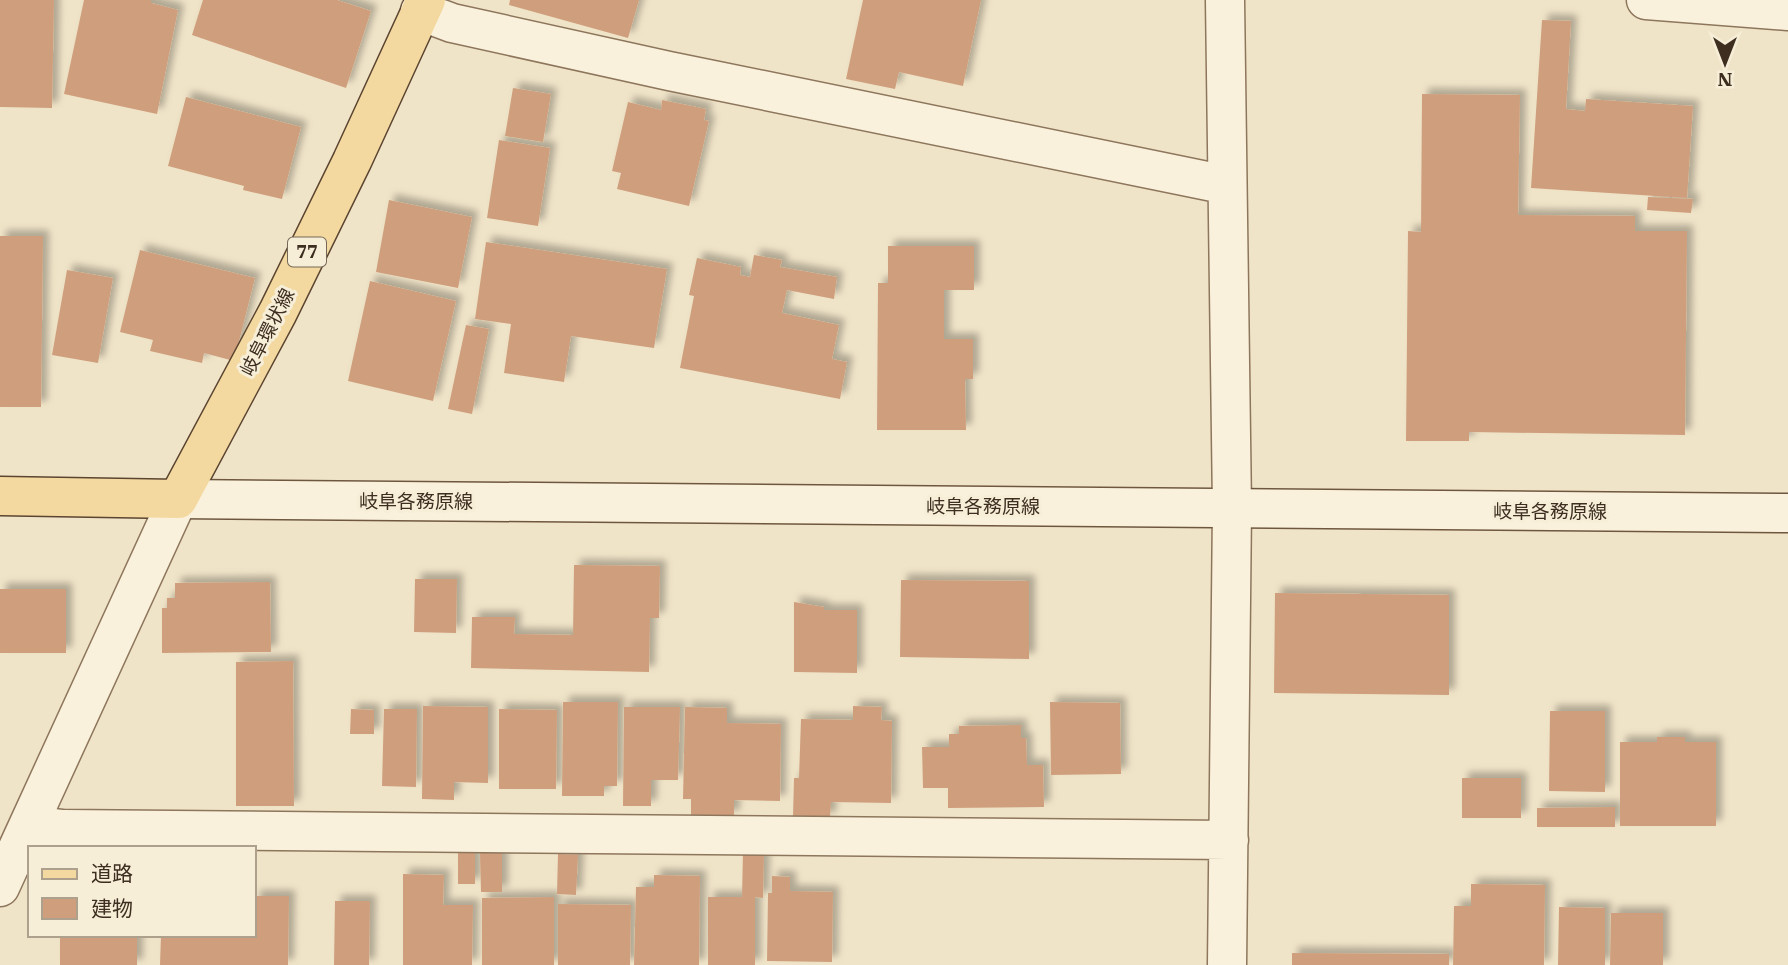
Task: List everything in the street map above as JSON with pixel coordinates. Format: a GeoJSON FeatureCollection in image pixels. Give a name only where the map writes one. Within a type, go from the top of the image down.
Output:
{"type":"FeatureCollection","features":[{"type":"Feature","properties":{"kind":"main road","name":"岐阜環状線"},"geometry":{"type":"LineString","coordinates":[[178,499],[278,312],[352,161],[423,6]]}},
{"type":"Feature","properties":{"kind":"main road"},"geometry":{"type":"LineString","coordinates":[[0,496],[178,499]]}},
{"type":"Feature","properties":{"kind":"street"},"geometry":{"type":"LineString","coordinates":[[1225,0],[1232,508],[1227,965]]}},
{"type":"Feature","properties":{"kind":"street"},"geometry":{"type":"LineString","coordinates":[[1646,0],[1788,11]]}},
{"type":"Feature","properties":{"kind":"street"},"geometry":{"type":"LineString","coordinates":[[423,6],[452,23],[670,71],[1227,185]]}},
{"type":"Feature","properties":{"kind":"street"},"geometry":{"type":"LineString","coordinates":[[0,887],[178,499]]}},
{"type":"Feature","properties":{"kind":"street","name":"岐阜各務原線"},"geometry":{"type":"LineString","coordinates":[[178,499],[1788,513]]}},
{"type":"Feature","properties":{"kind":"street"},"geometry":{"type":"LineString","coordinates":[[29,825],[63,829],[1229,841]]}},
{"type":"Feature","properties":{"kind":"building"},"geometry":{"type":"Polygon","coordinates":[[[0,0],[54,0],[52,108],[0,107],[0,0]]]}},
{"type":"Feature","properties":{"kind":"building"},"geometry":{"type":"Polygon","coordinates":[[[84,0],[151,0],[151,3],[178,10],[157,114],[64,94],[84,0]]]}},
{"type":"Feature","properties":{"kind":"building"},"geometry":{"type":"Polygon","coordinates":[[[203,0],[337,0],[371,11],[346,88],[192,35],[203,0]]]}},
{"type":"Feature","properties":{"kind":"building"},"geometry":{"type":"Polygon","coordinates":[[[510,0],[639,0],[628,38],[509,5],[510,0]]]}},
{"type":"Feature","properties":{"kind":"building"},"geometry":{"type":"Polygon","coordinates":[[[863,0],[981,0],[963,86],[899,72],[895,89],[846,79],[863,0]]]}},
{"type":"Feature","properties":{"kind":"building"},"geometry":{"type":"Polygon","coordinates":[[[1542,20],[1571,21],[1566,109],[1585,111],[1586,99],[1693,106],[1687,198],[1531,188],[1542,20]]]}},
{"type":"Feature","properties":{"kind":"building"},"geometry":{"type":"Polygon","coordinates":[[[513,88],[551,94],[543,142],[505,136],[513,88]]]}},
{"type":"Feature","properties":{"kind":"building"},"geometry":{"type":"Polygon","coordinates":[[[1422,94],[1520,95],[1518,215],[1635,216],[1635,231],[1687,231],[1685,435],[1469,432],[1469,441],[1406,441],[1408,231],[1421,232],[1422,94]]]}},
{"type":"Feature","properties":{"kind":"building"},"geometry":{"type":"Polygon","coordinates":[[[186,97],[301,127],[282,199],[243,190],[244,186],[168,166],[186,97]]]}},
{"type":"Feature","properties":{"kind":"building"},"geometry":{"type":"Polygon","coordinates":[[[662,100],[706,109],[704,120],[709,121],[689,206],[617,189],[621,173],[612,171],[628,102],[661,110],[662,100]]]}},
{"type":"Feature","properties":{"kind":"building"},"geometry":{"type":"Polygon","coordinates":[[[499,140],[550,148],[538,226],[487,218],[499,140]]]}},
{"type":"Feature","properties":{"kind":"building"},"geometry":{"type":"Polygon","coordinates":[[[1648,197],[1693,199],[1691,213],[1647,210],[1648,197]]]}},
{"type":"Feature","properties":{"kind":"building"},"geometry":{"type":"Polygon","coordinates":[[[389,200],[472,217],[458,288],[376,272],[389,200]]]}},
{"type":"Feature","properties":{"kind":"building"},"geometry":{"type":"Polygon","coordinates":[[[0,236],[43,236],[41,407],[0,407],[0,236]]]}},
{"type":"Feature","properties":{"kind":"building"},"geometry":{"type":"Polygon","coordinates":[[[486,242],[667,269],[654,348],[571,336],[564,382],[504,373],[511,324],[475,319],[486,242]]]}},
{"type":"Feature","properties":{"kind":"building"},"geometry":{"type":"Polygon","coordinates":[[[888,246],[974,246],[974,290],[944,290],[944,339],[973,339],[973,379],[965,379],[966,430],[877,430],[878,283],[888,283],[888,246]]]}},
{"type":"Feature","properties":{"kind":"building"},"geometry":{"type":"Polygon","coordinates":[[[140,250],[255,278],[234,361],[204,353],[202,363],[150,351],[153,340],[120,332],[140,250]]]}},
{"type":"Feature","properties":{"kind":"building"},"geometry":{"type":"Polygon","coordinates":[[[754,255],[782,260],[780,267],[837,277],[834,299],[787,290],[782,313],[839,325],[832,359],[847,362],[840,399],[680,368],[694,296],[689,295],[697,258],[741,267],[740,275],[750,277],[754,255]]]}},
{"type":"Feature","properties":{"kind":"building"},"geometry":{"type":"Polygon","coordinates":[[[67,270],[113,278],[98,363],[52,355],[67,270]]]}},
{"type":"Feature","properties":{"kind":"building"},"geometry":{"type":"Polygon","coordinates":[[[370,281],[456,301],[433,401],[348,381],[370,281]]]}},
{"type":"Feature","properties":{"kind":"building"},"geometry":{"type":"Polygon","coordinates":[[[466,325],[489,329],[472,414],[448,409],[466,325]]]}},
{"type":"Feature","properties":{"kind":"building"},"geometry":{"type":"Polygon","coordinates":[[[574,565],[660,566],[659,618],[650,618],[649,672],[471,668],[472,617],[515,617],[514,634],[573,635],[574,565]]]}},
{"type":"Feature","properties":{"kind":"building"},"geometry":{"type":"Polygon","coordinates":[[[415,579],[457,579],[456,633],[414,632],[415,579]]]}},
{"type":"Feature","properties":{"kind":"building"},"geometry":{"type":"Polygon","coordinates":[[[901,580],[1029,581],[1029,659],[900,657],[901,580]]]}},
{"type":"Feature","properties":{"kind":"building"},"geometry":{"type":"Polygon","coordinates":[[[270,582],[271,652],[162,653],[162,608],[167,608],[167,598],[175,598],[175,583],[270,582]]]}},
{"type":"Feature","properties":{"kind":"building"},"geometry":{"type":"Polygon","coordinates":[[[0,589],[66,589],[66,653],[0,653],[0,589]]]}},
{"type":"Feature","properties":{"kind":"building"},"geometry":{"type":"Polygon","coordinates":[[[1275,593],[1449,595],[1449,695],[1274,693],[1275,593]]]}},
{"type":"Feature","properties":{"kind":"building"},"geometry":{"type":"Polygon","coordinates":[[[794,602],[824,607],[824,610],[857,610],[857,673],[794,672],[794,602]]]}},
{"type":"Feature","properties":{"kind":"building"},"geometry":{"type":"Polygon","coordinates":[[[293,661],[294,806],[236,806],[236,662],[293,661]]]}},
{"type":"Feature","properties":{"kind":"building"},"geometry":{"type":"Polygon","coordinates":[[[563,702],[618,702],[617,786],[604,786],[604,796],[562,796],[563,702]]]}},
{"type":"Feature","properties":{"kind":"building"},"geometry":{"type":"Polygon","coordinates":[[[1050,702],[1120,703],[1121,774],[1051,775],[1050,702]]]}},
{"type":"Feature","properties":{"kind":"building"},"geometry":{"type":"Polygon","coordinates":[[[423,706],[488,707],[488,783],[454,782],[454,800],[422,799],[423,706]]]}},
{"type":"Feature","properties":{"kind":"building"},"geometry":{"type":"Polygon","coordinates":[[[853,706],[882,707],[881,720],[892,721],[891,803],[831,802],[830,818],[793,817],[794,778],[799,778],[801,719],[853,720],[853,706]]]}},
{"type":"Feature","properties":{"kind":"building"},"geometry":{"type":"Polygon","coordinates":[[[624,707],[680,707],[678,780],[651,780],[651,806],[623,806],[624,707]]]}},
{"type":"Feature","properties":{"kind":"building"},"geometry":{"type":"Polygon","coordinates":[[[685,707],[727,708],[727,723],[781,724],[780,801],[734,800],[734,816],[691,815],[691,799],[683,799],[685,707]]]}},
{"type":"Feature","properties":{"kind":"building"},"geometry":{"type":"Polygon","coordinates":[[[351,709],[374,710],[374,734],[350,734],[351,709]]]}},
{"type":"Feature","properties":{"kind":"building"},"geometry":{"type":"Polygon","coordinates":[[[384,709],[417,709],[416,787],[382,786],[384,709]]]}},
{"type":"Feature","properties":{"kind":"building"},"geometry":{"type":"Polygon","coordinates":[[[499,709],[557,710],[556,789],[499,789],[499,709]]]}},
{"type":"Feature","properties":{"kind":"building"},"geometry":{"type":"Polygon","coordinates":[[[1550,711],[1605,711],[1605,792],[1549,791],[1550,711]]]}},
{"type":"Feature","properties":{"kind":"building"},"geometry":{"type":"Polygon","coordinates":[[[1021,725],[1021,738],[1026,738],[1027,765],[1043,765],[1044,807],[948,808],[948,788],[923,788],[922,747],[949,747],[949,734],[959,734],[959,726],[1021,725]]]}},
{"type":"Feature","properties":{"kind":"building"},"geometry":{"type":"Polygon","coordinates":[[[1657,737],[1685,737],[1685,742],[1716,742],[1716,826],[1620,826],[1620,742],[1657,742],[1657,737]]]}},
{"type":"Feature","properties":{"kind":"building"},"geometry":{"type":"Polygon","coordinates":[[[1462,778],[1521,778],[1521,818],[1462,818],[1462,778]]]}},
{"type":"Feature","properties":{"kind":"building"},"geometry":{"type":"Polygon","coordinates":[[[1615,807],[1615,827],[1537,827],[1537,808],[1615,807]]]}},
{"type":"Feature","properties":{"kind":"building"},"geometry":{"type":"Polygon","coordinates":[[[458,851],[475,852],[475,884],[458,884],[458,851]]]}},
{"type":"Feature","properties":{"kind":"building"},"geometry":{"type":"Polygon","coordinates":[[[743,851],[764,851],[763,898],[755,897],[755,965],[708,965],[708,897],[742,897],[743,851]]]}},
{"type":"Feature","properties":{"kind":"building"},"geometry":{"type":"Polygon","coordinates":[[[502,852],[502,892],[481,892],[480,853],[502,852]]]}},
{"type":"Feature","properties":{"kind":"building"},"geometry":{"type":"Polygon","coordinates":[[[558,854],[578,855],[576,895],[557,894],[558,854]]]}},
{"type":"Feature","properties":{"kind":"building"},"geometry":{"type":"Polygon","coordinates":[[[403,874],[444,875],[443,905],[473,905],[472,965],[403,965],[403,874]]]}},
{"type":"Feature","properties":{"kind":"building"},"geometry":{"type":"Polygon","coordinates":[[[654,875],[700,876],[699,965],[634,965],[636,887],[654,887],[654,875]]]}},
{"type":"Feature","properties":{"kind":"building"},"geometry":{"type":"Polygon","coordinates":[[[772,876],[790,877],[790,891],[833,892],[832,962],[767,961],[768,893],[772,893],[772,876]]]}},
{"type":"Feature","properties":{"kind":"building"},"geometry":{"type":"Polygon","coordinates":[[[1471,884],[1545,885],[1544,965],[1453,965],[1454,906],[1471,906],[1471,884]]]}},
{"type":"Feature","properties":{"kind":"building"},"geometry":{"type":"Polygon","coordinates":[[[256,896],[289,896],[288,965],[160,965],[161,937],[256,937],[256,896]]]}},
{"type":"Feature","properties":{"kind":"building"},"geometry":{"type":"Polygon","coordinates":[[[554,897],[554,965],[482,965],[482,898],[554,897]]]}},
{"type":"Feature","properties":{"kind":"building"},"geometry":{"type":"Polygon","coordinates":[[[335,901],[370,901],[369,965],[334,965],[335,901]]]}},
{"type":"Feature","properties":{"kind":"building"},"geometry":{"type":"Polygon","coordinates":[[[558,904],[631,905],[630,965],[558,965],[558,904]]]}},
{"type":"Feature","properties":{"kind":"building"},"geometry":{"type":"Polygon","coordinates":[[[1559,907],[1605,908],[1605,965],[1558,965],[1559,907]]]}},
{"type":"Feature","properties":{"kind":"building"},"geometry":{"type":"Polygon","coordinates":[[[1611,913],[1663,913],[1663,965],[1610,965],[1611,913]]]}},
{"type":"Feature","properties":{"kind":"building"},"geometry":{"type":"Polygon","coordinates":[[[60,937],[137,937],[137,965],[60,965],[60,937]]]}},
{"type":"Feature","properties":{"kind":"building"},"geometry":{"type":"Polygon","coordinates":[[[1292,953],[1449,954],[1449,965],[1292,965],[1292,953]]]}}]}
